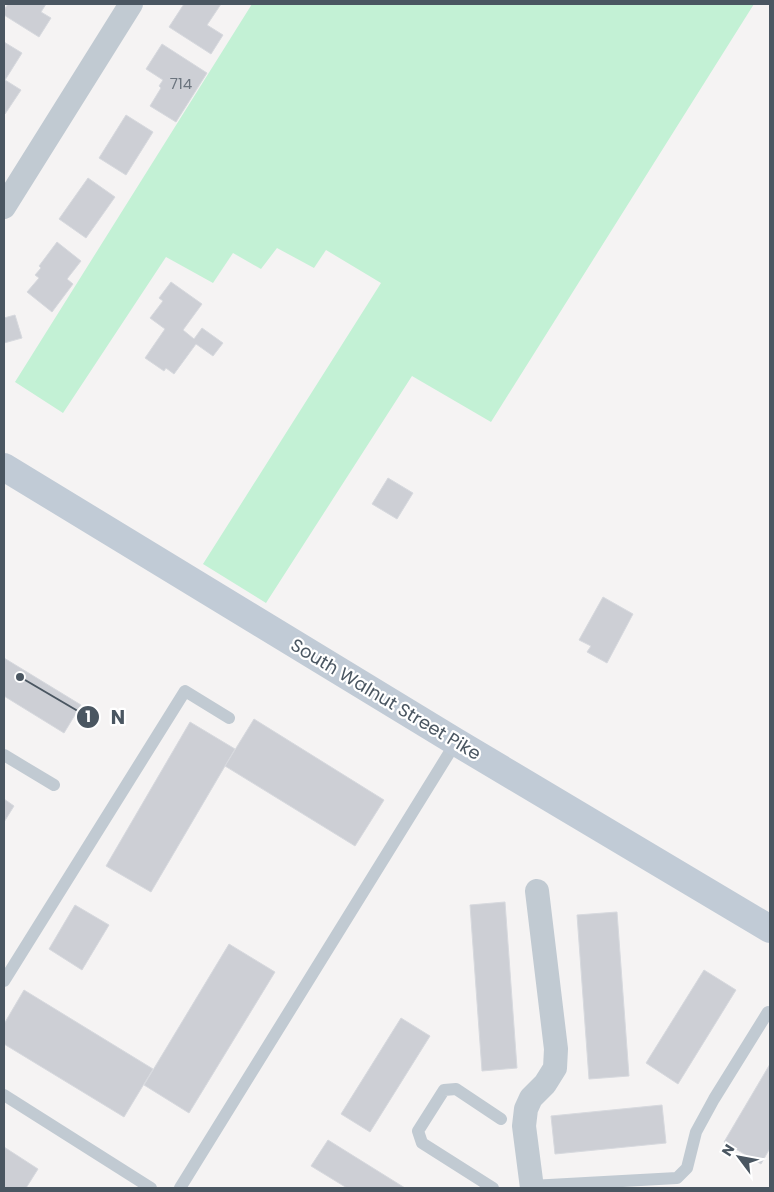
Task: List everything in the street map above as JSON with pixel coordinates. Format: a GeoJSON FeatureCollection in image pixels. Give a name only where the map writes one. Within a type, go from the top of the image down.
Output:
{"type":"FeatureCollection","features":[{"type":"Feature","properties":{"kind":"street"},"geometry":{"type":"LineString","coordinates":[[4,207],[131,4]]}},
{"type":"Feature","properties":{"kind":"street","name":"South Walnut Street Pike"},"geometry":{"type":"LineString","coordinates":[[4,467],[456,742],[770,929]]}},
{"type":"Feature","properties":{"kind":"street"},"geometry":{"type":"LineString","coordinates":[[532,1187],[524,1126],[526,1108],[531,1098],[545,1084],[555,1068],[556,1049],[537,891]]}},
{"type":"Feature","properties":{"kind":"lane"},"geometry":{"type":"LineString","coordinates":[[4,982],[185,691],[229,718]]}},
{"type":"Feature","properties":{"kind":"lane"},"geometry":{"type":"LineString","coordinates":[[180,1188],[456,742]]}},
{"type":"Feature","properties":{"kind":"lane"},"geometry":{"type":"LineString","coordinates":[[4,755],[54,785]]}},
{"type":"Feature","properties":{"kind":"lane"},"geometry":{"type":"LineString","coordinates":[[532,1187],[677,1178],[688,1168],[696,1132],[714,1099],[768,1012]]}},
{"type":"Feature","properties":{"kind":"lane"},"geometry":{"type":"LineString","coordinates":[[493,1188],[422,1143],[418,1132],[444,1090],[456,1089],[501,1119]]}},
{"type":"Feature","properties":{"kind":"lane"},"geometry":{"type":"LineString","coordinates":[[4,1095],[151,1188]]}},
{"type":"Feature","properties":{"kind":"green space"},"geometry":{"type":"Polygon","coordinates":[[[252,4],[754,4],[491,422],[412,376],[266,603],[203,564],[381,283],[326,250],[314,268],[277,248],[261,269],[233,253],[213,283],[166,257],[63,413],[15,382],[252,4]]]}},
{"type":"Feature","properties":{"kind":"building"},"geometry":{"type":"Polygon","coordinates":[[[8,4],[46,4],[41,12],[51,18],[39,37],[4,15],[4,10],[8,4]]]}},
{"type":"Feature","properties":{"kind":"building"},"geometry":{"type":"Polygon","coordinates":[[[184,4],[221,4],[207,25],[223,35],[211,54],[169,27],[184,4]]]}},
{"type":"Feature","properties":{"kind":"building"},"geometry":{"type":"Polygon","coordinates":[[[4,42],[22,53],[5,80],[21,90],[5,114],[4,113],[4,42]]]}},
{"type":"Feature","properties":{"kind":"building"},"geometry":{"type":"Polygon","coordinates":[[[162,44],[207,73],[176,122],[150,106],[161,88],[159,86],[163,80],[146,69],[162,44]]]}},
{"type":"Feature","properties":{"kind":"building"},"geometry":{"type":"Polygon","coordinates":[[[126,115],[153,132],[126,175],[99,158],[126,115]]]}},
{"type":"Feature","properties":{"kind":"building"},"geometry":{"type":"Polygon","coordinates":[[[88,178],[115,197],[86,238],[59,219],[88,178]]]}},
{"type":"Feature","properties":{"kind":"building"},"geometry":{"type":"Polygon","coordinates":[[[57,242],[81,261],[67,279],[73,284],[52,312],[27,292],[39,278],[35,275],[41,268],[39,266],[57,242]]]}},
{"type":"Feature","properties":{"kind":"building"},"geometry":{"type":"Polygon","coordinates":[[[171,282],[202,304],[183,330],[194,339],[202,328],[223,343],[213,356],[196,344],[174,374],[166,368],[164,371],[145,358],[165,329],[150,318],[163,301],[159,298],[171,282]]]}},
{"type":"Feature","properties":{"kind":"building"},"geometry":{"type":"Polygon","coordinates":[[[15,315],[22,338],[4,343],[4,318],[15,315]]]}},
{"type":"Feature","properties":{"kind":"building"},"geometry":{"type":"Polygon","coordinates":[[[388,478],[413,493],[397,519],[372,504],[388,478]]]}},
{"type":"Feature","properties":{"kind":"building"},"geometry":{"type":"Polygon","coordinates":[[[603,597],[633,614],[607,663],[587,652],[591,646],[579,640],[603,597]]]}},
{"type":"Feature","properties":{"kind":"building"},"geometry":{"type":"Polygon","coordinates":[[[4,658],[81,705],[64,733],[4,696],[4,658]]]}},
{"type":"Feature","properties":{"kind":"building"},"geometry":{"type":"Polygon","coordinates":[[[254,719],[384,800],[355,846],[225,766],[254,719]]]}},
{"type":"Feature","properties":{"kind":"building"},"geometry":{"type":"Polygon","coordinates":[[[190,722],[235,749],[151,892],[106,866],[190,722]]]}},
{"type":"Feature","properties":{"kind":"building"},"geometry":{"type":"Polygon","coordinates":[[[4,799],[14,806],[4,822],[4,799]]]}},
{"type":"Feature","properties":{"kind":"building"},"geometry":{"type":"Polygon","coordinates":[[[505,902],[517,1068],[482,1071],[470,905],[505,902]]]}},
{"type":"Feature","properties":{"kind":"building"},"geometry":{"type":"Polygon","coordinates":[[[75,905],[109,925],[82,970],[49,949],[75,905]]]}},
{"type":"Feature","properties":{"kind":"building"},"geometry":{"type":"Polygon","coordinates":[[[617,912],[629,1076],[589,1079],[577,915],[617,912]]]}},
{"type":"Feature","properties":{"kind":"building"},"geometry":{"type":"Polygon","coordinates":[[[229,944],[275,972],[189,1113],[144,1085],[229,944]]]}},
{"type":"Feature","properties":{"kind":"building"},"geometry":{"type":"Polygon","coordinates":[[[704,970],[736,990],[678,1084],[646,1063],[704,970]]]}},
{"type":"Feature","properties":{"kind":"building"},"geometry":{"type":"Polygon","coordinates":[[[24,990],[153,1069],[124,1117],[4,1044],[4,1024],[24,990]]]}},
{"type":"Feature","properties":{"kind":"building"},"geometry":{"type":"Polygon","coordinates":[[[401,1018],[430,1036],[370,1132],[341,1114],[401,1018]]]}},
{"type":"Feature","properties":{"kind":"building"},"geometry":{"type":"Polygon","coordinates":[[[770,1064],[770,1148],[761,1164],[724,1142],[770,1064]]]}},
{"type":"Feature","properties":{"kind":"building"},"geometry":{"type":"Polygon","coordinates":[[[662,1105],[666,1143],[555,1154],[551,1116],[662,1105]]]}},
{"type":"Feature","properties":{"kind":"building"},"geometry":{"type":"Polygon","coordinates":[[[328,1140],[405,1188],[347,1188],[311,1166],[328,1140]]]}},
{"type":"Feature","properties":{"kind":"building"},"geometry":{"type":"Polygon","coordinates":[[[4,1147],[38,1169],[26,1188],[4,1188],[4,1147]]]}},
{"type":"Feature","properties":{"kind":"place","name":"N"},"geometry":{"type":"Point","coordinates":[20,677]}}]}
